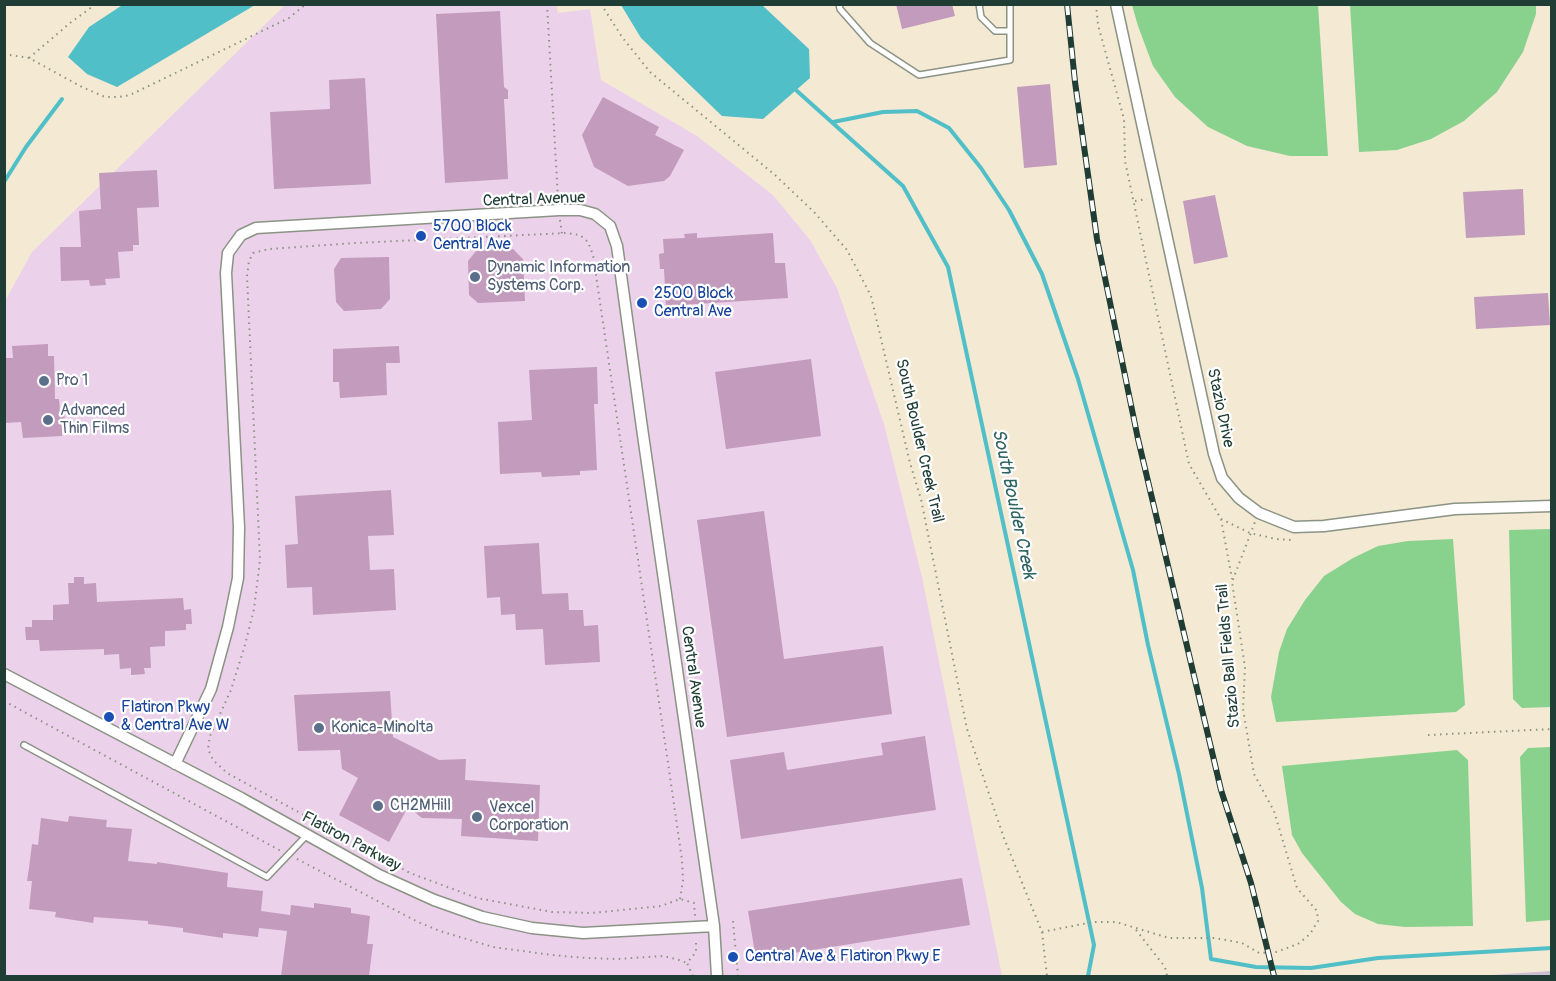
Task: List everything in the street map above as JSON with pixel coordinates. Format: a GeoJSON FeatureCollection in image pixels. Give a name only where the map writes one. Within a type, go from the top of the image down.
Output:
{"type":"FeatureCollection","features":[{"type":"Feature","properties":{"kind":"street","name":"Stazio Drive"},"geometry":{"type":"LineString","coordinates":[[1116,4],[1214,454],[1222,478],[1239,498],[1259,513],[1294,526],[1324,526],[1455,509],[1551,506]]}},
{"type":"Feature","properties":{"kind":"street","name":"Central Avenue"},"geometry":{"type":"LineString","coordinates":[[175,764],[212,689],[238,578],[239,527],[226,273],[228,253],[241,235],[256,228],[559,210],[595,213],[610,226],[617,246],[714,926],[717,976]]}},
{"type":"Feature","properties":{"kind":"street","name":"Flatiron Parkway"},"geometry":{"type":"LineString","coordinates":[[4,674],[379,875],[434,900],[482,917],[532,928],[583,933],[714,926]]}},
{"type":"Feature","properties":{"kind":"lane"},"geometry":{"type":"LineString","coordinates":[[839,4],[840,9],[870,43],[919,75],[1010,60],[1010,4]]}},
{"type":"Feature","properties":{"kind":"lane"},"geometry":{"type":"LineString","coordinates":[[979,4],[981,18],[995,32],[1010,31]]}},
{"type":"Feature","properties":{"kind":"lane"},"geometry":{"type":"LineString","coordinates":[[24,746],[267,877],[307,835]]}},
{"type":"Feature","properties":{"kind":"path"},"geometry":{"type":"LineString","coordinates":[[29,58],[96,4]]}},
{"type":"Feature","properties":{"kind":"path"},"geometry":{"type":"LineString","coordinates":[[4,54],[29,58],[82,87],[105,97],[118,97],[130,95],[279,23],[306,4]]}},
{"type":"Feature","properties":{"kind":"path"},"geometry":{"type":"LineString","coordinates":[[547,4],[561,234]]}},
{"type":"Feature","properties":{"kind":"path","name":"South Boulder Creek Trail"},"geometry":{"type":"LineString","coordinates":[[601,4],[622,37],[650,72],[775,175],[814,212],[847,250],[871,296],[925,518],[967,729],[1004,838],[1042,932],[1047,976]]}},
{"type":"Feature","properties":{"kind":"path"},"geometry":{"type":"LineString","coordinates":[[1096,4],[1098,25],[1124,119],[1125,161],[1190,464],[1221,519],[1232,582]]}},
{"type":"Feature","properties":{"kind":"path"},"geometry":{"type":"LineString","coordinates":[[561,234],[580,235],[588,242],[593,255],[668,763],[683,881],[680,899],[661,906],[592,913],[552,912],[477,898],[410,873],[227,773],[213,760],[208,750],[210,736],[231,690],[245,645],[254,609],[260,560],[247,276],[249,261],[253,253],[269,249],[356,243],[561,234]]}},
{"type":"Feature","properties":{"kind":"path","name":"Stazio Ball Fields Trail"},"geometry":{"type":"LineString","coordinates":[[1042,932],[1093,922],[1116,922],[1154,935],[1180,940],[1215,938],[1242,943],[1259,952],[1276,952],[1298,944],[1310,934],[1318,921],[1317,911],[1297,888],[1274,811],[1254,774],[1243,709],[1245,666],[1232,582],[1259,513]]}},
{"type":"Feature","properties":{"kind":"path"},"geometry":{"type":"LineString","coordinates":[[1428,735],[1551,729]]}},
{"type":"Feature","properties":{"kind":"path"},"geometry":{"type":"LineString","coordinates":[[733,921],[738,976]]}},
{"type":"Feature","properties":{"kind":"path"},"geometry":{"type":"LineString","coordinates":[[1134,927],[1165,967],[1167,976]]}},
{"type":"Feature","properties":{"kind":"shaded area"},"geometry":{"type":"Polygon","coordinates":[[[556,4],[558,13],[590,9],[601,80],[697,136],[773,195],[810,240],[837,288],[884,424],[922,577],[1002,976],[5,976],[4,303],[32,252],[285,5],[556,4]]]}},
{"type":"Feature","properties":{"kind":"shaded area"},"geometry":{"type":"Polygon","coordinates":[[[1551,971],[1551,976],[1476,976],[1551,971]]]}},
{"type":"Feature","properties":{"kind":"green space"},"geometry":{"type":"Polygon","coordinates":[[[1132,5],[1318,5],[1328,156],[1290,156],[1247,146],[1208,127],[1175,97],[1153,66],[1132,5]]]}},
{"type":"Feature","properties":{"kind":"green space"},"geometry":{"type":"Polygon","coordinates":[[[1350,5],[1536,5],[1536,14],[1523,52],[1497,92],[1464,121],[1431,139],[1397,150],[1359,152],[1350,5]]]}},
{"type":"Feature","properties":{"kind":"green space"},"geometry":{"type":"Polygon","coordinates":[[[1551,529],[1551,707],[1522,708],[1513,699],[1509,530],[1551,529]]]}},
{"type":"Feature","properties":{"kind":"green space"},"geometry":{"type":"Polygon","coordinates":[[[1453,539],[1465,705],[1456,712],[1276,722],[1271,697],[1279,652],[1287,629],[1305,600],[1324,576],[1378,546],[1408,541],[1453,539]]]}},
{"type":"Feature","properties":{"kind":"green space"},"geometry":{"type":"Polygon","coordinates":[[[1551,747],[1551,920],[1526,922],[1520,757],[1528,748],[1551,747]]]}},
{"type":"Feature","properties":{"kind":"green space"},"geometry":{"type":"Polygon","coordinates":[[[1457,750],[1468,760],[1473,926],[1405,927],[1378,924],[1355,914],[1341,902],[1302,853],[1292,835],[1282,766],[1457,750]]]}},
{"type":"Feature","properties":{"kind":"water"},"geometry":{"type":"Polygon","coordinates":[[[124,4],[255,5],[117,87],[87,74],[68,57],[89,27],[124,4]]]}},
{"type":"Feature","properties":{"kind":"water"},"geometry":{"type":"Polygon","coordinates":[[[621,5],[762,5],[809,49],[810,78],[763,119],[722,116],[641,38],[621,5]]]}},
{"type":"Feature","properties":{"kind":"building"},"geometry":{"type":"Polygon","coordinates":[[[896,4],[952,4],[955,16],[902,29],[896,4]]]}},
{"type":"Feature","properties":{"kind":"building"},"geometry":{"type":"Polygon","coordinates":[[[500,11],[504,87],[508,90],[508,99],[504,99],[508,179],[445,183],[436,14],[500,11]]]}},
{"type":"Feature","properties":{"kind":"building"},"geometry":{"type":"Polygon","coordinates":[[[365,78],[371,184],[274,189],[270,112],[330,109],[329,80],[365,78]]]}},
{"type":"Feature","properties":{"kind":"building"},"geometry":{"type":"Polygon","coordinates":[[[1050,84],[1057,165],[1024,168],[1017,87],[1050,84]]]}},
{"type":"Feature","properties":{"kind":"building"},"geometry":{"type":"Polygon","coordinates":[[[603,97],[659,127],[655,135],[684,150],[670,176],[664,181],[628,186],[594,167],[582,135],[603,97]]]}},
{"type":"Feature","properties":{"kind":"building"},"geometry":{"type":"Polygon","coordinates":[[[157,170],[159,207],[137,208],[139,245],[133,245],[133,251],[118,252],[120,278],[105,279],[106,285],[90,286],[89,280],[61,281],[60,247],[81,247],[79,211],[101,209],[99,173],[157,170]]]}},
{"type":"Feature","properties":{"kind":"building"},"geometry":{"type":"Polygon","coordinates":[[[1523,189],[1525,235],[1466,238],[1463,192],[1523,189]]]}},
{"type":"Feature","properties":{"kind":"building"},"geometry":{"type":"Polygon","coordinates":[[[1215,195],[1228,257],[1194,264],[1183,201],[1215,195]]]}},
{"type":"Feature","properties":{"kind":"building"},"geometry":{"type":"Polygon","coordinates":[[[697,233],[697,238],[773,233],[775,263],[785,263],[788,298],[666,306],[664,269],[660,269],[659,254],[664,253],[663,239],[685,238],[684,234],[697,233]]]}},
{"type":"Feature","properties":{"kind":"building"},"geometry":{"type":"Polygon","coordinates":[[[513,249],[523,259],[525,301],[478,303],[469,295],[468,261],[476,251],[513,249]]]}},
{"type":"Feature","properties":{"kind":"building"},"geometry":{"type":"Polygon","coordinates":[[[389,257],[390,299],[381,309],[344,311],[336,302],[334,269],[341,258],[389,257]]]}},
{"type":"Feature","properties":{"kind":"building"},"geometry":{"type":"Polygon","coordinates":[[[1548,293],[1550,325],[1476,329],[1474,297],[1548,293]]]}},
{"type":"Feature","properties":{"kind":"building"},"geometry":{"type":"Polygon","coordinates":[[[48,344],[48,356],[54,356],[55,399],[59,399],[60,412],[64,412],[66,430],[62,430],[62,436],[23,438],[21,422],[4,423],[4,358],[13,358],[12,346],[48,344]]]}},
{"type":"Feature","properties":{"kind":"building"},"geometry":{"type":"Polygon","coordinates":[[[399,346],[400,363],[386,363],[387,395],[340,398],[339,382],[333,382],[333,349],[399,346]]]}},
{"type":"Feature","properties":{"kind":"building"},"geometry":{"type":"Polygon","coordinates":[[[811,359],[821,436],[726,449],[715,372],[811,359]]]}},
{"type":"Feature","properties":{"kind":"building"},"geometry":{"type":"Polygon","coordinates":[[[597,367],[598,404],[594,404],[597,470],[580,471],[580,475],[542,477],[541,472],[500,474],[498,422],[532,420],[529,370],[597,367]]]}},
{"type":"Feature","properties":{"kind":"building"},"geometry":{"type":"Polygon","coordinates":[[[391,490],[394,535],[368,536],[370,570],[394,569],[396,610],[313,615],[312,587],[287,588],[285,545],[298,544],[295,496],[391,490]]]}},
{"type":"Feature","properties":{"kind":"building"},"geometry":{"type":"Polygon","coordinates":[[[764,511],[784,659],[883,646],[892,714],[727,737],[697,520],[764,511]]]}},
{"type":"Feature","properties":{"kind":"building"},"geometry":{"type":"Polygon","coordinates":[[[539,543],[542,594],[568,593],[569,610],[583,610],[584,626],[598,625],[600,662],[545,665],[543,629],[516,630],[515,614],[501,615],[500,597],[487,598],[484,546],[539,543]]]}},
{"type":"Feature","properties":{"kind":"building"},"geometry":{"type":"Polygon","coordinates":[[[74,577],[84,577],[84,584],[96,583],[97,602],[183,598],[184,610],[191,609],[192,624],[186,624],[186,630],[165,631],[165,646],[150,647],[151,668],[144,668],[145,674],[131,675],[131,668],[120,669],[119,654],[104,655],[104,649],[40,651],[39,640],[26,640],[25,627],[32,627],[32,620],[53,620],[53,605],[69,604],[68,583],[74,583],[74,577]]]}},
{"type":"Feature","properties":{"kind":"building"},"geometry":{"type":"Polygon","coordinates":[[[390,691],[393,737],[439,760],[466,759],[465,780],[540,785],[538,841],[461,836],[462,819],[422,818],[408,807],[389,842],[339,815],[358,778],[342,769],[340,750],[298,751],[294,695],[390,691]]]}},
{"type":"Feature","properties":{"kind":"building"},"geometry":{"type":"Polygon","coordinates":[[[925,736],[936,810],[741,839],[730,760],[784,752],[787,770],[883,755],[881,743],[925,736]]]}},
{"type":"Feature","properties":{"kind":"building"},"geometry":{"type":"Polygon","coordinates":[[[69,816],[107,820],[106,827],[132,829],[128,861],[157,864],[157,862],[228,873],[227,887],[263,891],[261,911],[290,915],[291,905],[314,908],[314,903],[351,908],[351,913],[370,916],[367,944],[373,944],[369,976],[281,976],[287,931],[259,928],[258,937],[223,933],[223,938],[183,932],[183,928],[148,924],[148,921],[94,917],[93,923],[55,917],[56,912],[29,909],[32,881],[27,881],[32,844],[38,845],[41,818],[68,822],[69,816]]]}},
{"type":"Feature","properties":{"kind":"building"},"geometry":{"type":"Polygon","coordinates":[[[962,878],[970,925],[756,959],[748,911],[962,878]]]}},
{"type":"Feature","properties":{"kind":"waterway","name":"South Boulder Creek"},"geometry":{"type":"LineString","coordinates":[[797,91],[903,186],[948,267],[1094,945],[1088,976]]}},
{"type":"Feature","properties":{"kind":"waterway"},"geometry":{"type":"LineString","coordinates":[[4,182],[26,147],[62,99]]}},
{"type":"Feature","properties":{"kind":"waterway"},"geometry":{"type":"LineString","coordinates":[[833,122],[883,112],[917,111],[949,128],[981,168],[1009,210],[1042,274],[1078,379],[1133,570],[1202,888],[1211,959],[1256,967],[1311,968],[1378,958],[1552,948]]}},
{"type":"Feature","properties":{"kind":"railway"},"geometry":{"type":"LineString","coordinates":[[1067,4],[1075,82],[1097,239],[1138,439],[1221,790],[1251,883],[1274,976]]}},
{"type":"Feature","properties":{"kind":"place","name":"5700 Block Central Ave"},"geometry":{"type":"Point","coordinates":[421,236]}},
{"type":"Feature","properties":{"kind":"place","name":"Dynamic Information Systems Corp."},"geometry":{"type":"Point","coordinates":[475,277]}},
{"type":"Feature","properties":{"kind":"place","name":"2500 Block Central Ave"},"geometry":{"type":"Point","coordinates":[642,303]}},
{"type":"Feature","properties":{"kind":"place","name":"Pro 1"},"geometry":{"type":"Point","coordinates":[44,381]}},
{"type":"Feature","properties":{"kind":"place","name":"Advanced Thin Films"},"geometry":{"type":"Point","coordinates":[48,420]}},
{"type":"Feature","properties":{"kind":"place","name":"Flatiron Pkwy & Central Ave W"},"geometry":{"type":"Point","coordinates":[109,717]}},
{"type":"Feature","properties":{"kind":"place","name":"Konica-Minolta"},"geometry":{"type":"Point","coordinates":[319,728]}},
{"type":"Feature","properties":{"kind":"place","name":"CH2MHill"},"geometry":{"type":"Point","coordinates":[378,806]}},
{"type":"Feature","properties":{"kind":"place","name":"Vexcel Corporation"},"geometry":{"type":"Point","coordinates":[477,817]}},
{"type":"Feature","properties":{"kind":"place","name":"Central Ave & Flatiron Pkwy E"},"geometry":{"type":"Point","coordinates":[733,957]}}]}
